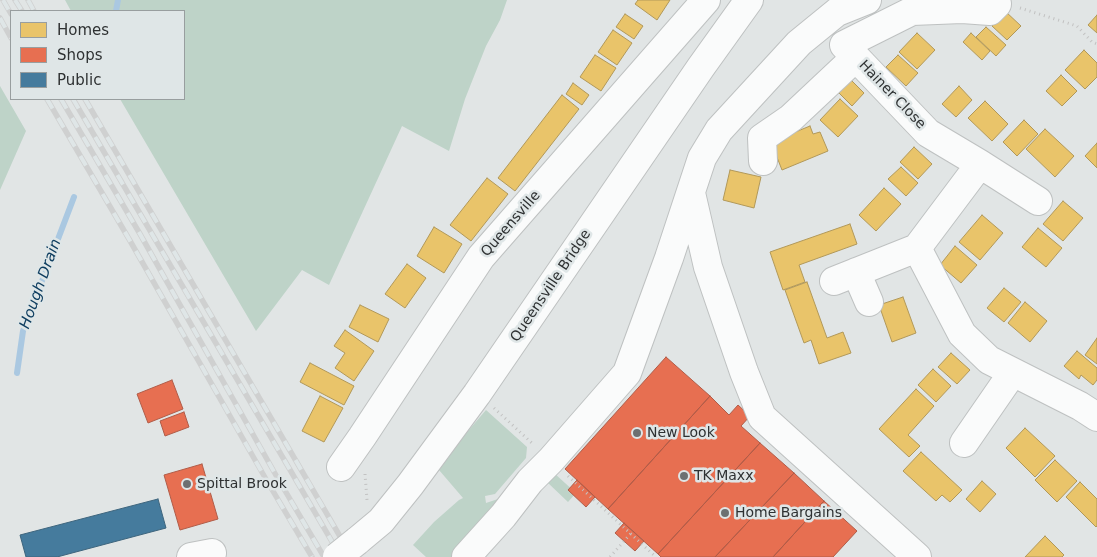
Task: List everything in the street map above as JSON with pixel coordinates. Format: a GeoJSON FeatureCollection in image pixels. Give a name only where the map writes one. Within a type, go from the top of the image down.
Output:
{"type":"FeatureCollection","features":[{"type":"Feature","properties":{"kind":"main road","name":"Queensville"},"geometry":{"type":"LineString","coordinates":[[341,467],[481,257],[706,0]]}},
{"type":"Feature","properties":{"kind":"main road","name":"Queensville Bridge"},"geometry":{"type":"LineString","coordinates":[[354,543],[381,521],[477,394],[695,75],[750,0]]}},
{"type":"Feature","properties":{"kind":"main road"},"geometry":{"type":"LineString","coordinates":[[466,557],[503,516],[530,481],[551,460],[627,373],[669,258],[702,158],[719,130],[799,43],[838,12],[867,0]]}},
{"type":"Feature","properties":{"kind":"main road"},"geometry":{"type":"LineString","coordinates":[[763,161],[762,138],[792,118],[850,51],[912,11],[962,9],[990,11],[1008,6]]}},
{"type":"Feature","properties":{"kind":"main road","name":"Hainer Close"},"geometry":{"type":"LineString","coordinates":[[850,51],[928,132],[980,164],[1021,199]]}},
{"type":"Feature","properties":{"kind":"main road"},"geometry":{"type":"LineString","coordinates":[[869,302],[845,276],[917,248],[980,164]]}},
{"type":"Feature","properties":{"kind":"main road"},"geometry":{"type":"LineString","coordinates":[[690,191],[708,267],[744,372],[762,417],[917,557]]}},
{"type":"Feature","properties":{"kind":"main road"},"geometry":{"type":"LineString","coordinates":[[917,248],[962,334],[989,360],[1080,406],[1097,417]]}},
{"type":"Feature","properties":{"kind":"main road"},"geometry":{"type":"LineString","coordinates":[[669,258],[708,267]]}},
{"type":"Feature","properties":{"kind":"main road"},"geometry":{"type":"LineString","coordinates":[[964,443],[1013,372]]}},
{"type":"Feature","properties":{"kind":"path"},"geometry":{"type":"LineString","coordinates":[[1008,6],[1077,26],[1092,42],[1097,44]]}},
{"type":"Feature","properties":{"kind":"path"},"geometry":{"type":"LineString","coordinates":[[487,402],[656,557]]}},
{"type":"Feature","properties":{"kind":"path"},"geometry":{"type":"LineString","coordinates":[[354,543],[362,437]]}},
{"type":"Feature","properties":{"kind":"path"},"geometry":{"type":"LineString","coordinates":[[610,557],[632,533]]}},
{"type":"Feature","properties":{"kind":"green space"},"geometry":{"type":"Polygon","coordinates":[[[65,0],[507,0],[465,99],[449,151],[402,126],[329,285],[302,270],[256,331],[121,100],[185,100],[185,10],[70,10],[65,0]]]}},
{"type":"Feature","properties":{"kind":"green space"},"geometry":{"type":"Polygon","coordinates":[[[0,86],[26,131],[0,190],[0,86]]]}},
{"type":"Feature","properties":{"kind":"green space"},"geometry":{"type":"Polygon","coordinates":[[[486,410],[527,447],[526,458],[495,494],[485,496],[486,503],[498,499],[458,557],[426,557],[413,545],[434,522],[463,498],[439,470],[462,438],[486,410]]]}},
{"type":"Feature","properties":{"kind":"green space"},"geometry":{"type":"Polygon","coordinates":[[[554,473],[576,493],[568,502],[547,482],[554,473]]]}},
{"type":"Feature","properties":{"kind":"building: Homes"},"geometry":{"type":"Polygon","coordinates":[[[638,0],[670,0],[657,20],[635,4],[638,0]]]}},
{"type":"Feature","properties":{"kind":"building: Homes"},"geometry":{"type":"Polygon","coordinates":[[[1005,11],[1021,26],[1007,40],[992,26],[1005,11]]]}},
{"type":"Feature","properties":{"kind":"building: Homes"},"geometry":{"type":"Polygon","coordinates":[[[625,14],[643,26],[634,39],[616,27],[625,14]]]}},
{"type":"Feature","properties":{"kind":"building: Homes"},"geometry":{"type":"Polygon","coordinates":[[[1097,15],[1097,33],[1088,25],[1097,15]]]}},
{"type":"Feature","properties":{"kind":"building: Homes"},"geometry":{"type":"Polygon","coordinates":[[[986,27],[1006,45],[996,56],[976,37],[986,27]]]}},
{"type":"Feature","properties":{"kind":"building: Homes"},"geometry":{"type":"Polygon","coordinates":[[[613,30],[632,43],[617,65],[598,52],[613,30]]]}},
{"type":"Feature","properties":{"kind":"building: Homes"},"geometry":{"type":"Polygon","coordinates":[[[917,33],[935,50],[917,69],[899,52],[917,33]]]}},
{"type":"Feature","properties":{"kind":"building: Homes"},"geometry":{"type":"Polygon","coordinates":[[[971,33],[990,51],[982,60],[963,42],[971,33]]]}},
{"type":"Feature","properties":{"kind":"building: Homes"},"geometry":{"type":"Polygon","coordinates":[[[1084,50],[1097,63],[1097,77],[1085,89],[1065,70],[1084,50]]]}},
{"type":"Feature","properties":{"kind":"building: Homes"},"geometry":{"type":"Polygon","coordinates":[[[595,55],[616,68],[601,91],[580,77],[595,55]]]}},
{"type":"Feature","properties":{"kind":"building: Homes"},"geometry":{"type":"Polygon","coordinates":[[[898,55],[918,73],[906,86],[886,67],[898,55]]]}},
{"type":"Feature","properties":{"kind":"building: Homes"},"geometry":{"type":"Polygon","coordinates":[[[1061,75],[1077,91],[1062,106],[1046,91],[1061,75]]]}},
{"type":"Feature","properties":{"kind":"building: Homes"},"geometry":{"type":"Polygon","coordinates":[[[851,80],[864,93],[852,106],[839,93],[851,80]]]}},
{"type":"Feature","properties":{"kind":"building: Homes"},"geometry":{"type":"Polygon","coordinates":[[[573,83],[589,95],[582,105],[566,94],[573,83]]]}},
{"type":"Feature","properties":{"kind":"building: Homes"},"geometry":{"type":"Polygon","coordinates":[[[959,86],[972,100],[956,117],[942,104],[959,86]]]}},
{"type":"Feature","properties":{"kind":"building: Homes"},"geometry":{"type":"Polygon","coordinates":[[[562,95],[579,109],[515,191],[498,178],[562,95]]]}},
{"type":"Feature","properties":{"kind":"building: Homes"},"geometry":{"type":"Polygon","coordinates":[[[840,99],[858,116],[838,137],[820,120],[840,99]]]}},
{"type":"Feature","properties":{"kind":"building: Homes"},"geometry":{"type":"Polygon","coordinates":[[[985,101],[1008,124],[992,141],[968,118],[985,101]]]}},
{"type":"Feature","properties":{"kind":"building: Homes"},"geometry":{"type":"Polygon","coordinates":[[[1024,120],[1038,134],[1017,156],[1003,142],[1024,120]]]}},
{"type":"Feature","properties":{"kind":"building: Homes"},"geometry":{"type":"Polygon","coordinates":[[[810,126],[813,134],[820,132],[828,151],[782,170],[771,142],[810,126]]]}},
{"type":"Feature","properties":{"kind":"building: Homes"},"geometry":{"type":"Polygon","coordinates":[[[1045,129],[1074,156],[1055,177],[1026,149],[1045,129]]]}},
{"type":"Feature","properties":{"kind":"building: Homes"},"geometry":{"type":"Polygon","coordinates":[[[1097,143],[1097,168],[1085,156],[1097,143]]]}},
{"type":"Feature","properties":{"kind":"building: Homes"},"geometry":{"type":"Polygon","coordinates":[[[914,147],[932,164],[918,179],[900,162],[914,147]]]}},
{"type":"Feature","properties":{"kind":"building: Homes"},"geometry":{"type":"Polygon","coordinates":[[[901,167],[918,183],[906,196],[888,179],[901,167]]]}},
{"type":"Feature","properties":{"kind":"building: Homes"},"geometry":{"type":"Polygon","coordinates":[[[730,170],[761,177],[754,208],[723,200],[730,170]]]}},
{"type":"Feature","properties":{"kind":"building: Homes"},"geometry":{"type":"Polygon","coordinates":[[[487,178],[508,194],[471,241],[450,225],[487,178]]]}},
{"type":"Feature","properties":{"kind":"building: Homes"},"geometry":{"type":"Polygon","coordinates":[[[884,188],[901,204],[876,231],[859,215],[884,188]]]}},
{"type":"Feature","properties":{"kind":"building: Homes"},"geometry":{"type":"Polygon","coordinates":[[[1063,201],[1083,218],[1063,241],[1043,224],[1063,201]]]}},
{"type":"Feature","properties":{"kind":"building: Homes"},"geometry":{"type":"Polygon","coordinates":[[[982,215],[1003,233],[980,260],[959,242],[982,215]]]}},
{"type":"Feature","properties":{"kind":"building: Homes"},"geometry":{"type":"Polygon","coordinates":[[[850,224],[857,244],[799,265],[805,282],[783,290],[770,252],[850,224]]]}},
{"type":"Feature","properties":{"kind":"building: Homes"},"geometry":{"type":"Polygon","coordinates":[[[434,227],[462,244],[444,273],[417,256],[434,227]]]}},
{"type":"Feature","properties":{"kind":"building: Homes"},"geometry":{"type":"Polygon","coordinates":[[[1038,228],[1062,248],[1046,267],[1022,247],[1038,228]]]}},
{"type":"Feature","properties":{"kind":"building: Homes"},"geometry":{"type":"Polygon","coordinates":[[[955,246],[977,265],[961,283],[940,265],[955,246]]]}},
{"type":"Feature","properties":{"kind":"building: Homes"},"geometry":{"type":"Polygon","coordinates":[[[407,264],[426,278],[405,308],[385,294],[407,264]]]}},
{"type":"Feature","properties":{"kind":"building: Homes"},"geometry":{"type":"Polygon","coordinates":[[[807,282],[827,338],[843,332],[851,353],[819,364],[811,340],[804,343],[785,290],[807,282]]]}},
{"type":"Feature","properties":{"kind":"building: Homes"},"geometry":{"type":"Polygon","coordinates":[[[1004,288],[1021,302],[1004,322],[987,308],[1004,288]]]}},
{"type":"Feature","properties":{"kind":"building: Homes"},"geometry":{"type":"Polygon","coordinates":[[[903,297],[916,333],[892,342],[879,305],[903,297]]]}},
{"type":"Feature","properties":{"kind":"building: Homes"},"geometry":{"type":"Polygon","coordinates":[[[1025,302],[1047,321],[1030,342],[1008,323],[1025,302]]]}},
{"type":"Feature","properties":{"kind":"building: Homes"},"geometry":{"type":"Polygon","coordinates":[[[360,305],[389,319],[378,342],[349,327],[360,305]]]}},
{"type":"Feature","properties":{"kind":"building: Homes"},"geometry":{"type":"Polygon","coordinates":[[[345,330],[374,351],[354,381],[335,368],[345,353],[334,346],[345,330]]]}},
{"type":"Feature","properties":{"kind":"building: Homes"},"geometry":{"type":"Polygon","coordinates":[[[1097,338],[1097,364],[1085,355],[1097,338]]]}},
{"type":"Feature","properties":{"kind":"building: Homes"},"geometry":{"type":"Polygon","coordinates":[[[1077,351],[1097,368],[1097,380],[1093,385],[1081,375],[1079,379],[1064,366],[1077,351]]]}},
{"type":"Feature","properties":{"kind":"building: Homes"},"geometry":{"type":"Polygon","coordinates":[[[951,353],[970,370],[957,384],[938,367],[951,353]]]}},
{"type":"Feature","properties":{"kind":"building: Homes"},"geometry":{"type":"Polygon","coordinates":[[[310,363],[354,386],[344,405],[300,382],[310,363]]]}},
{"type":"Feature","properties":{"kind":"building: Homes"},"geometry":{"type":"Polygon","coordinates":[[[933,369],[951,386],[936,402],[918,385],[933,369]]]}},
{"type":"Feature","properties":{"kind":"building: Homes"},"geometry":{"type":"Polygon","coordinates":[[[916,389],[934,406],[908,435],[920,446],[909,457],[879,429],[916,389]]]}},
{"type":"Feature","properties":{"kind":"building: Homes"},"geometry":{"type":"Polygon","coordinates":[[[320,396],[343,408],[324,442],[302,431],[320,396]]]}},
{"type":"Feature","properties":{"kind":"building: Homes"},"geometry":{"type":"Polygon","coordinates":[[[1025,428],[1055,456],[1035,477],[1006,448],[1025,428]]]}},
{"type":"Feature","properties":{"kind":"building: Homes"},"geometry":{"type":"Polygon","coordinates":[[[921,452],[962,490],[950,502],[942,495],[936,501],[903,471],[921,452]]]}},
{"type":"Feature","properties":{"kind":"building: Homes"},"geometry":{"type":"Polygon","coordinates":[[[1055,460],[1077,481],[1057,502],[1035,480],[1055,460]]]}},
{"type":"Feature","properties":{"kind":"building: Homes"},"geometry":{"type":"Polygon","coordinates":[[[982,481],[996,494],[980,512],[966,499],[982,481]]]}},
{"type":"Feature","properties":{"kind":"building: Homes"},"geometry":{"type":"Polygon","coordinates":[[[1080,482],[1097,499],[1096,527],[1066,497],[1080,482]]]}},
{"type":"Feature","properties":{"kind":"building: Homes"},"geometry":{"type":"Polygon","coordinates":[[[1045,536],[1064,555],[1062,557],[1025,557],[1045,536]]]}},
{"type":"Feature","properties":{"kind":"building: Shops","name":"New Look"},"geometry":{"type":"Polygon","coordinates":[[[666,357],[710,396],[608,509],[565,469],[666,357]]]}},
{"type":"Feature","properties":{"kind":"building: Shops"},"geometry":{"type":"Polygon","coordinates":[[[172,380],[183,409],[148,423],[137,394],[172,380]]]}},
{"type":"Feature","properties":{"kind":"building: Shops","name":"TK Maxx"},"geometry":{"type":"Polygon","coordinates":[[[710,396],[729,415],[738,405],[750,416],[741,426],[760,443],[658,554],[608,509],[710,396]]]}},
{"type":"Feature","properties":{"kind":"building: Shops"},"geometry":{"type":"Polygon","coordinates":[[[184,412],[189,427],[165,436],[160,421],[184,412]]]}},
{"type":"Feature","properties":{"kind":"building: Shops","name":"Home Bargains"},"geometry":{"type":"Polygon","coordinates":[[[760,443],[794,473],[715,557],[661,557],[658,554],[760,443]]]}},
{"type":"Feature","properties":{"kind":"building: Shops"},"geometry":{"type":"Polygon","coordinates":[[[202,464],[218,519],[180,530],[164,475],[202,464]]]}},
{"type":"Feature","properties":{"kind":"building: Shops"},"geometry":{"type":"Polygon","coordinates":[[[794,473],[824,501],[773,557],[715,557],[794,473]]]}},
{"type":"Feature","properties":{"kind":"building: Shops"},"geometry":{"type":"Polygon","coordinates":[[[577,480],[595,497],[586,507],[568,490],[577,480]]]}},
{"type":"Feature","properties":{"kind":"building: Shops","name":"Home Bargains"},"geometry":{"type":"Polygon","coordinates":[[[824,501],[857,531],[833,557],[773,557],[824,501]]]}},
{"type":"Feature","properties":{"kind":"building: Shops"},"geometry":{"type":"Polygon","coordinates":[[[624,523],[644,541],[635,551],[615,533],[624,523]]]}},
{"type":"Feature","properties":{"kind":"building: Public"},"geometry":{"type":"Polygon","coordinates":[[[158,499],[166,528],[57,557],[26,557],[20,535],[158,499]]]}},
{"type":"Feature","properties":{"kind":"waterway","name":"Hough Drain"},"geometry":{"type":"LineString","coordinates":[[116,10],[118,0]]}},
{"type":"Feature","properties":{"kind":"waterway","name":"Hough Drain"},"geometry":{"type":"LineString","coordinates":[[17,373],[23,331],[74,197]]}},
{"type":"Feature","properties":{"kind":"railway"},"geometry":{"type":"LineString","coordinates":[[3,0],[10,12]]}},
{"type":"Feature","properties":{"kind":"railway"},"geometry":{"type":"LineString","coordinates":[[15,0],[21,10]]}},
{"type":"Feature","properties":{"kind":"railway"},"geometry":{"type":"LineString","coordinates":[[28,0],[33,10]]}},
{"type":"Feature","properties":{"kind":"railway"},"geometry":{"type":"LineString","coordinates":[[0,18],[10,36]]}},
{"type":"Feature","properties":{"kind":"railway"},"geometry":{"type":"LineString","coordinates":[[48,100],[312,557]]}},
{"type":"Feature","properties":{"kind":"railway"},"geometry":{"type":"LineString","coordinates":[[62,100],[324,557]]}},
{"type":"Feature","properties":{"kind":"railway"},"geometry":{"type":"LineString","coordinates":[[74,100],[341,557]]}},
{"type":"Feature","properties":{"kind":"railway"},"geometry":{"type":"LineString","coordinates":[[86,100],[352,557]]}},
{"type":"Feature","properties":{"kind":"place","name":"New Look"},"geometry":{"type":"Point","coordinates":[637,433]}},
{"type":"Feature","properties":{"kind":"place","name":"TK Maxx"},"geometry":{"type":"Point","coordinates":[684,476]}},
{"type":"Feature","properties":{"kind":"place","name":"Spittal Brook"},"geometry":{"type":"Point","coordinates":[187,484]}},
{"type":"Feature","properties":{"kind":"place","name":"Home Bargains"},"geometry":{"type":"Point","coordinates":[725,513]}}]}
